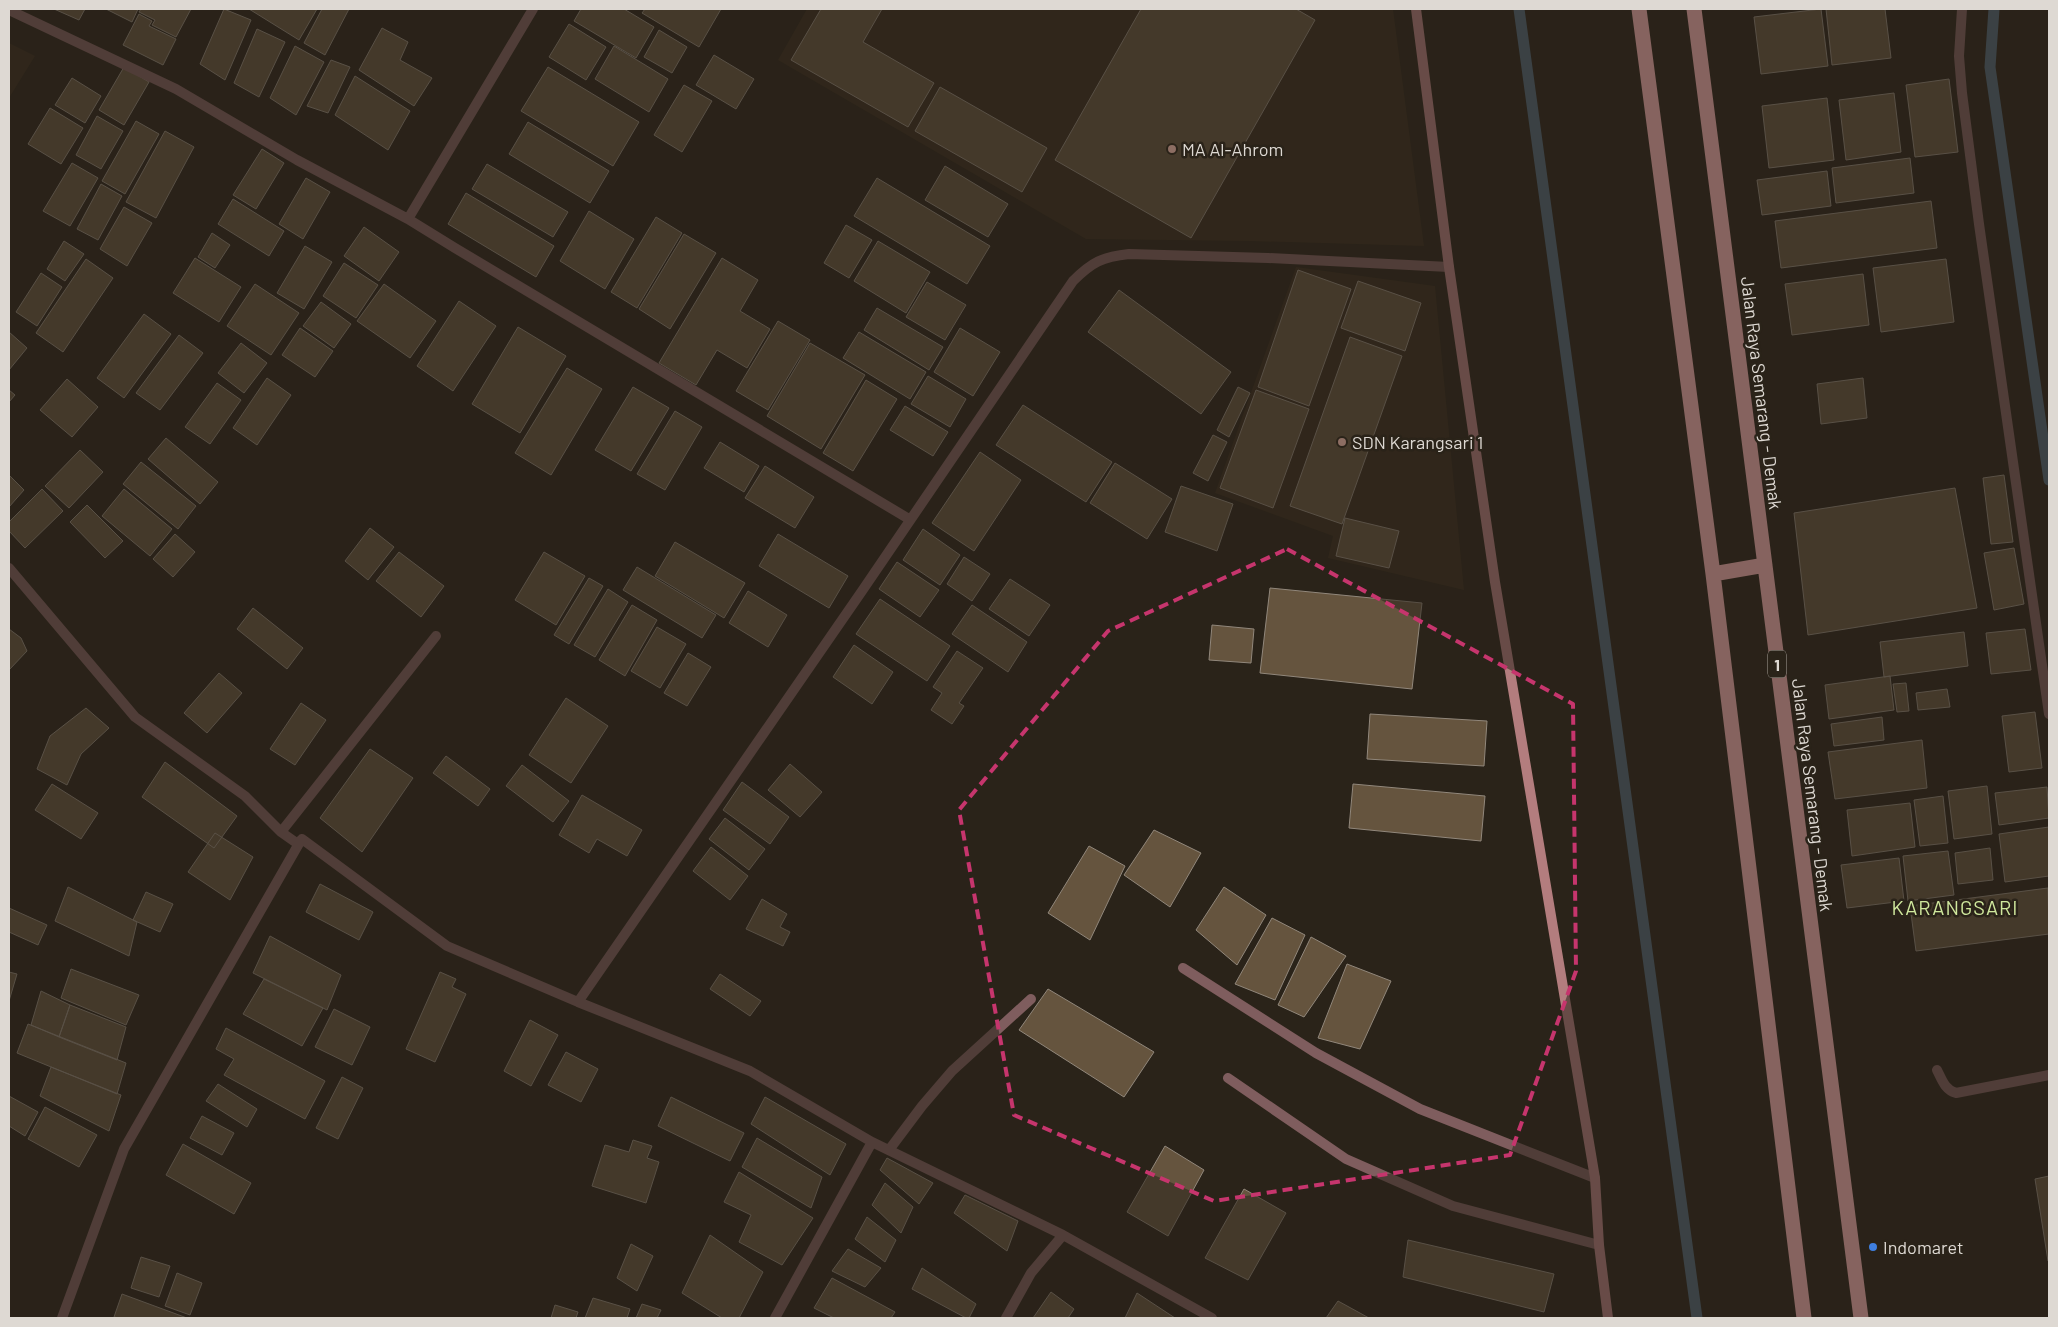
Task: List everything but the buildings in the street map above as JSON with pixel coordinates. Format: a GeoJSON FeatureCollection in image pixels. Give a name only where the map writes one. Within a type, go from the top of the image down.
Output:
{"type":"FeatureCollection","features":[{"type":"Feature","properties":{"kind":"highway"},"geometry":{"type":"LineString","coordinates":[[1639,9],[1713,574],[1804,1318]]}},
{"type":"Feature","properties":{"kind":"highway","name":"Jalan Raya Semarang - Demak"},"geometry":{"type":"LineString","coordinates":[[1694,9],[1861,1318]]}},
{"type":"Feature","properties":{"kind":"highway"},"geometry":{"type":"LineString","coordinates":[[1713,574],[1764,565]]}},
{"type":"Feature","properties":{"kind":"street"},"geometry":{"type":"LineString","coordinates":[[408,218],[533,9]]}},
{"type":"Feature","properties":{"kind":"street"},"geometry":{"type":"LineString","coordinates":[[1416,9],[1449,267],[1495,582],[1595,1178],[1599,1245],[1608,1318]]}},
{"type":"Feature","properties":{"kind":"street"},"geometry":{"type":"LineString","coordinates":[[1962,9],[1959,56],[1962,93],[2049,714]]}},
{"type":"Feature","properties":{"kind":"street"},"geometry":{"type":"LineString","coordinates":[[9,10],[176,89],[297,160],[408,218],[455,248],[909,519]]}},
{"type":"Feature","properties":{"kind":"street"},"geometry":{"type":"LineString","coordinates":[[578,1002],[1073,280],[1090,265],[1107,257],[1129,254],[1268,258],[1449,267]]}},
{"type":"Feature","properties":{"kind":"street"},"geometry":{"type":"LineString","coordinates":[[9,568],[135,717],[245,796],[281,832],[298,844],[302,839]]}},
{"type":"Feature","properties":{"kind":"street"},"geometry":{"type":"LineString","coordinates":[[281,832],[436,636]]}},
{"type":"Feature","properties":{"kind":"street"},"geometry":{"type":"LineString","coordinates":[[302,839],[446,946],[578,1002],[750,1071],[872,1142],[1063,1235],[1212,1318]]}},
{"type":"Feature","properties":{"kind":"street"},"geometry":{"type":"LineString","coordinates":[[62,1318],[124,1149],[302,839]]}},
{"type":"Feature","properties":{"kind":"street"},"geometry":{"type":"LineString","coordinates":[[1182,968],[1316,1053],[1420,1109],[1595,1178]]}},
{"type":"Feature","properties":{"kind":"street"},"geometry":{"type":"LineString","coordinates":[[889,1150],[922,1106],[952,1071],[992,1037],[1031,999]]}},
{"type":"Feature","properties":{"kind":"street"},"geometry":{"type":"LineString","coordinates":[[1937,1070],[1946,1087],[1956,1093],[2049,1075]]}},
{"type":"Feature","properties":{"kind":"street"},"geometry":{"type":"LineString","coordinates":[[1228,1078],[1346,1158],[1453,1206],[1599,1245]]}},
{"type":"Feature","properties":{"kind":"street"},"geometry":{"type":"LineString","coordinates":[[775,1318],[872,1142]]}},
{"type":"Feature","properties":{"kind":"street"},"geometry":{"type":"LineString","coordinates":[[1006,1318],[1031,1273],[1063,1235]]}},
{"type":"Feature","properties":{"kind":"highlighted area"},"geometry":{"type":"Polygon","coordinates":[[[1287,549],[1573,704],[1576,971],[1510,1155],[1214,1201],[1014,1115],[959,810],[1108,631],[1287,549]]]}},
{"type":"Feature","properties":{"kind":"shaded area","name":"MA Al-Ahrom"},"geometry":{"type":"Polygon","coordinates":[[[807,9],[1393,9],[1424,246],[1086,239],[778,60],[807,9]]]}},
{"type":"Feature","properties":{"kind":"shaded area"},"geometry":{"type":"Polygon","coordinates":[[[9,43],[35,56],[9,98],[9,43]]]}},
{"type":"Feature","properties":{"kind":"shaded area","name":"SDN Karangsari 1"},"geometry":{"type":"Polygon","coordinates":[[[1296,267],[1435,286],[1464,590],[1328,558],[1333,536],[1215,493],[1296,267]]]}},
{"type":"Feature","properties":{"kind":"waterway"},"geometry":{"type":"LineString","coordinates":[[1519,9],[1697,1318]]}},
{"type":"Feature","properties":{"kind":"waterway"},"geometry":{"type":"LineString","coordinates":[[1994,9],[1990,67],[2049,480]]}},
{"type":"Feature","properties":{"kind":"place","name":"MA Al-Ahrom"},"geometry":{"type":"Point","coordinates":[1172,149]}},
{"type":"Feature","properties":{"kind":"place","name":"SDN Karangsari 1"},"geometry":{"type":"Point","coordinates":[1342,442]}},
{"type":"Feature","properties":{"kind":"place","name":"Indomaret"},"geometry":{"type":"Point","coordinates":[1873,1247]}},
{"type":"Feature","properties":{"kind":"district","name":"KARANGSARI"},"geometry":{"type":"Point","coordinates":[1955,907]}}]}
